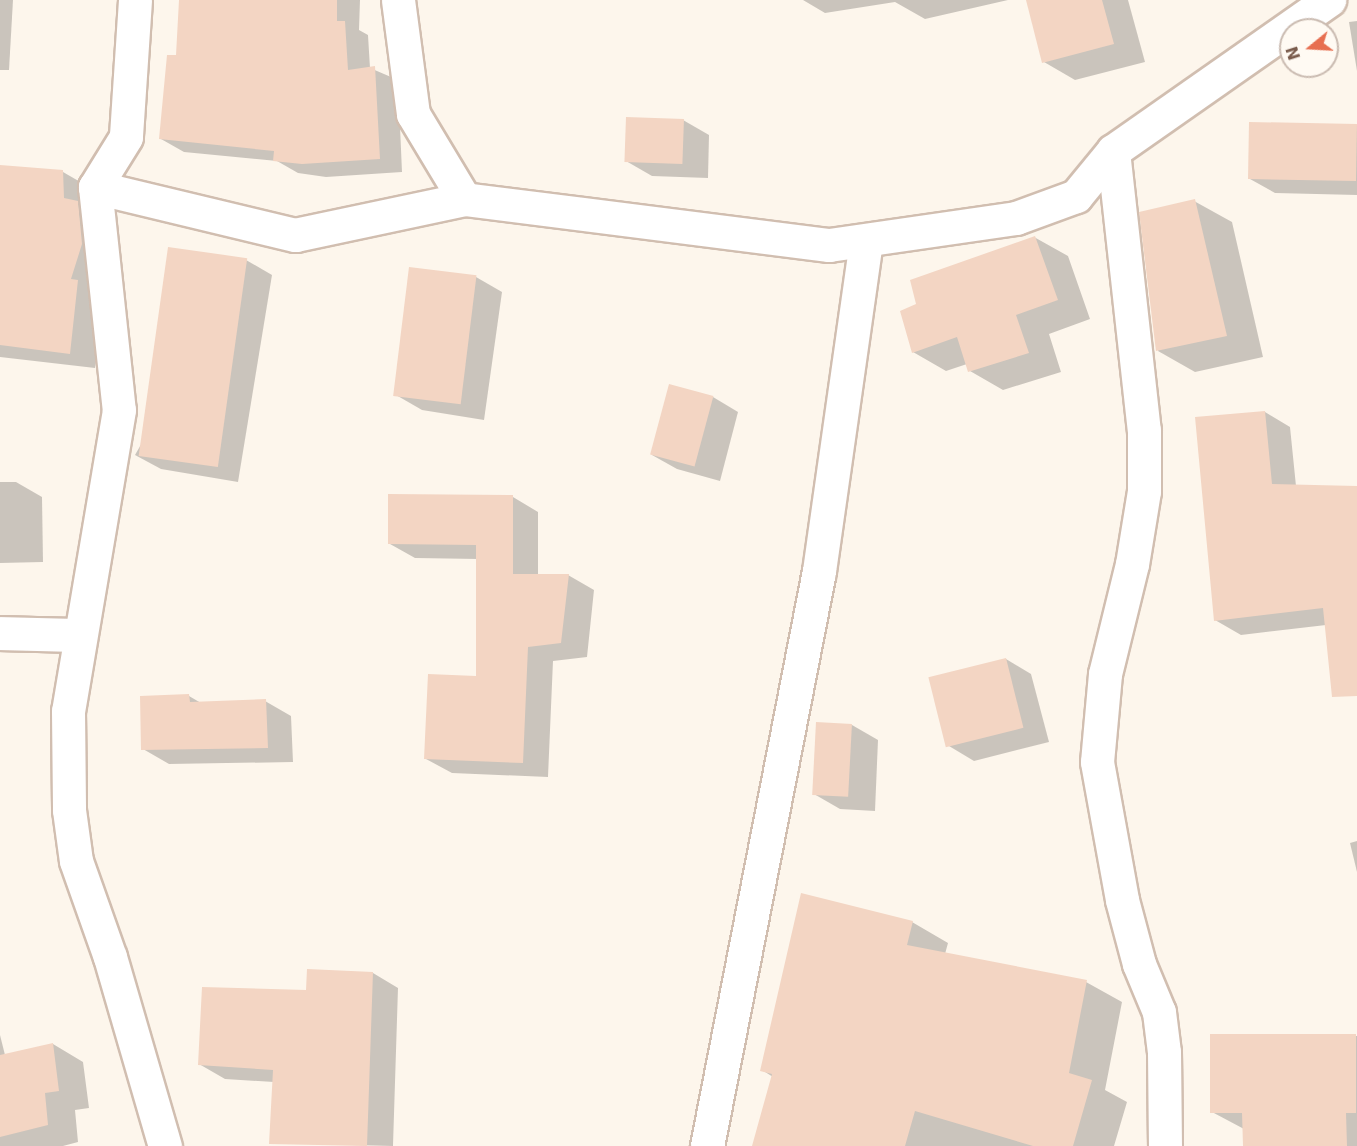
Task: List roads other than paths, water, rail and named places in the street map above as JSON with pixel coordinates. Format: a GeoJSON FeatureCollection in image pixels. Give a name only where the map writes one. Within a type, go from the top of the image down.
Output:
{"type":"FeatureCollection","features":[{"type":"Feature","properties":{"kind":"street"},"geometry":{"type":"LineString","coordinates":[[135,0],[126,137],[95,187],[119,410],[79,635],[68,711],[69,810],[76,861],[110,957],[165,1146]]}},
{"type":"Feature","properties":{"kind":"street"},"geometry":{"type":"LineString","coordinates":[[398,0],[413,114],[464,199]]}},
{"type":"Feature","properties":{"kind":"street"},"geometry":{"type":"LineString","coordinates":[[95,187],[295,235],[464,199],[829,245],[866,241],[1017,218],[1076,196],[1113,151],[1329,0]]}},
{"type":"Feature","properties":{"kind":"street"},"geometry":{"type":"LineString","coordinates":[[1113,151],[1144,430],[1144,491],[1132,564],[1105,674],[1097,762],[1122,900],[1139,964],[1159,1012],[1164,1052],[1165,1146]]}},
{"type":"Feature","properties":{"kind":"street"},"geometry":{"type":"LineString","coordinates":[[707,1146],[819,571],[866,241]]}},
{"type":"Feature","properties":{"kind":"street"},"geometry":{"type":"LineString","coordinates":[[0,633],[79,635]]}}]}
